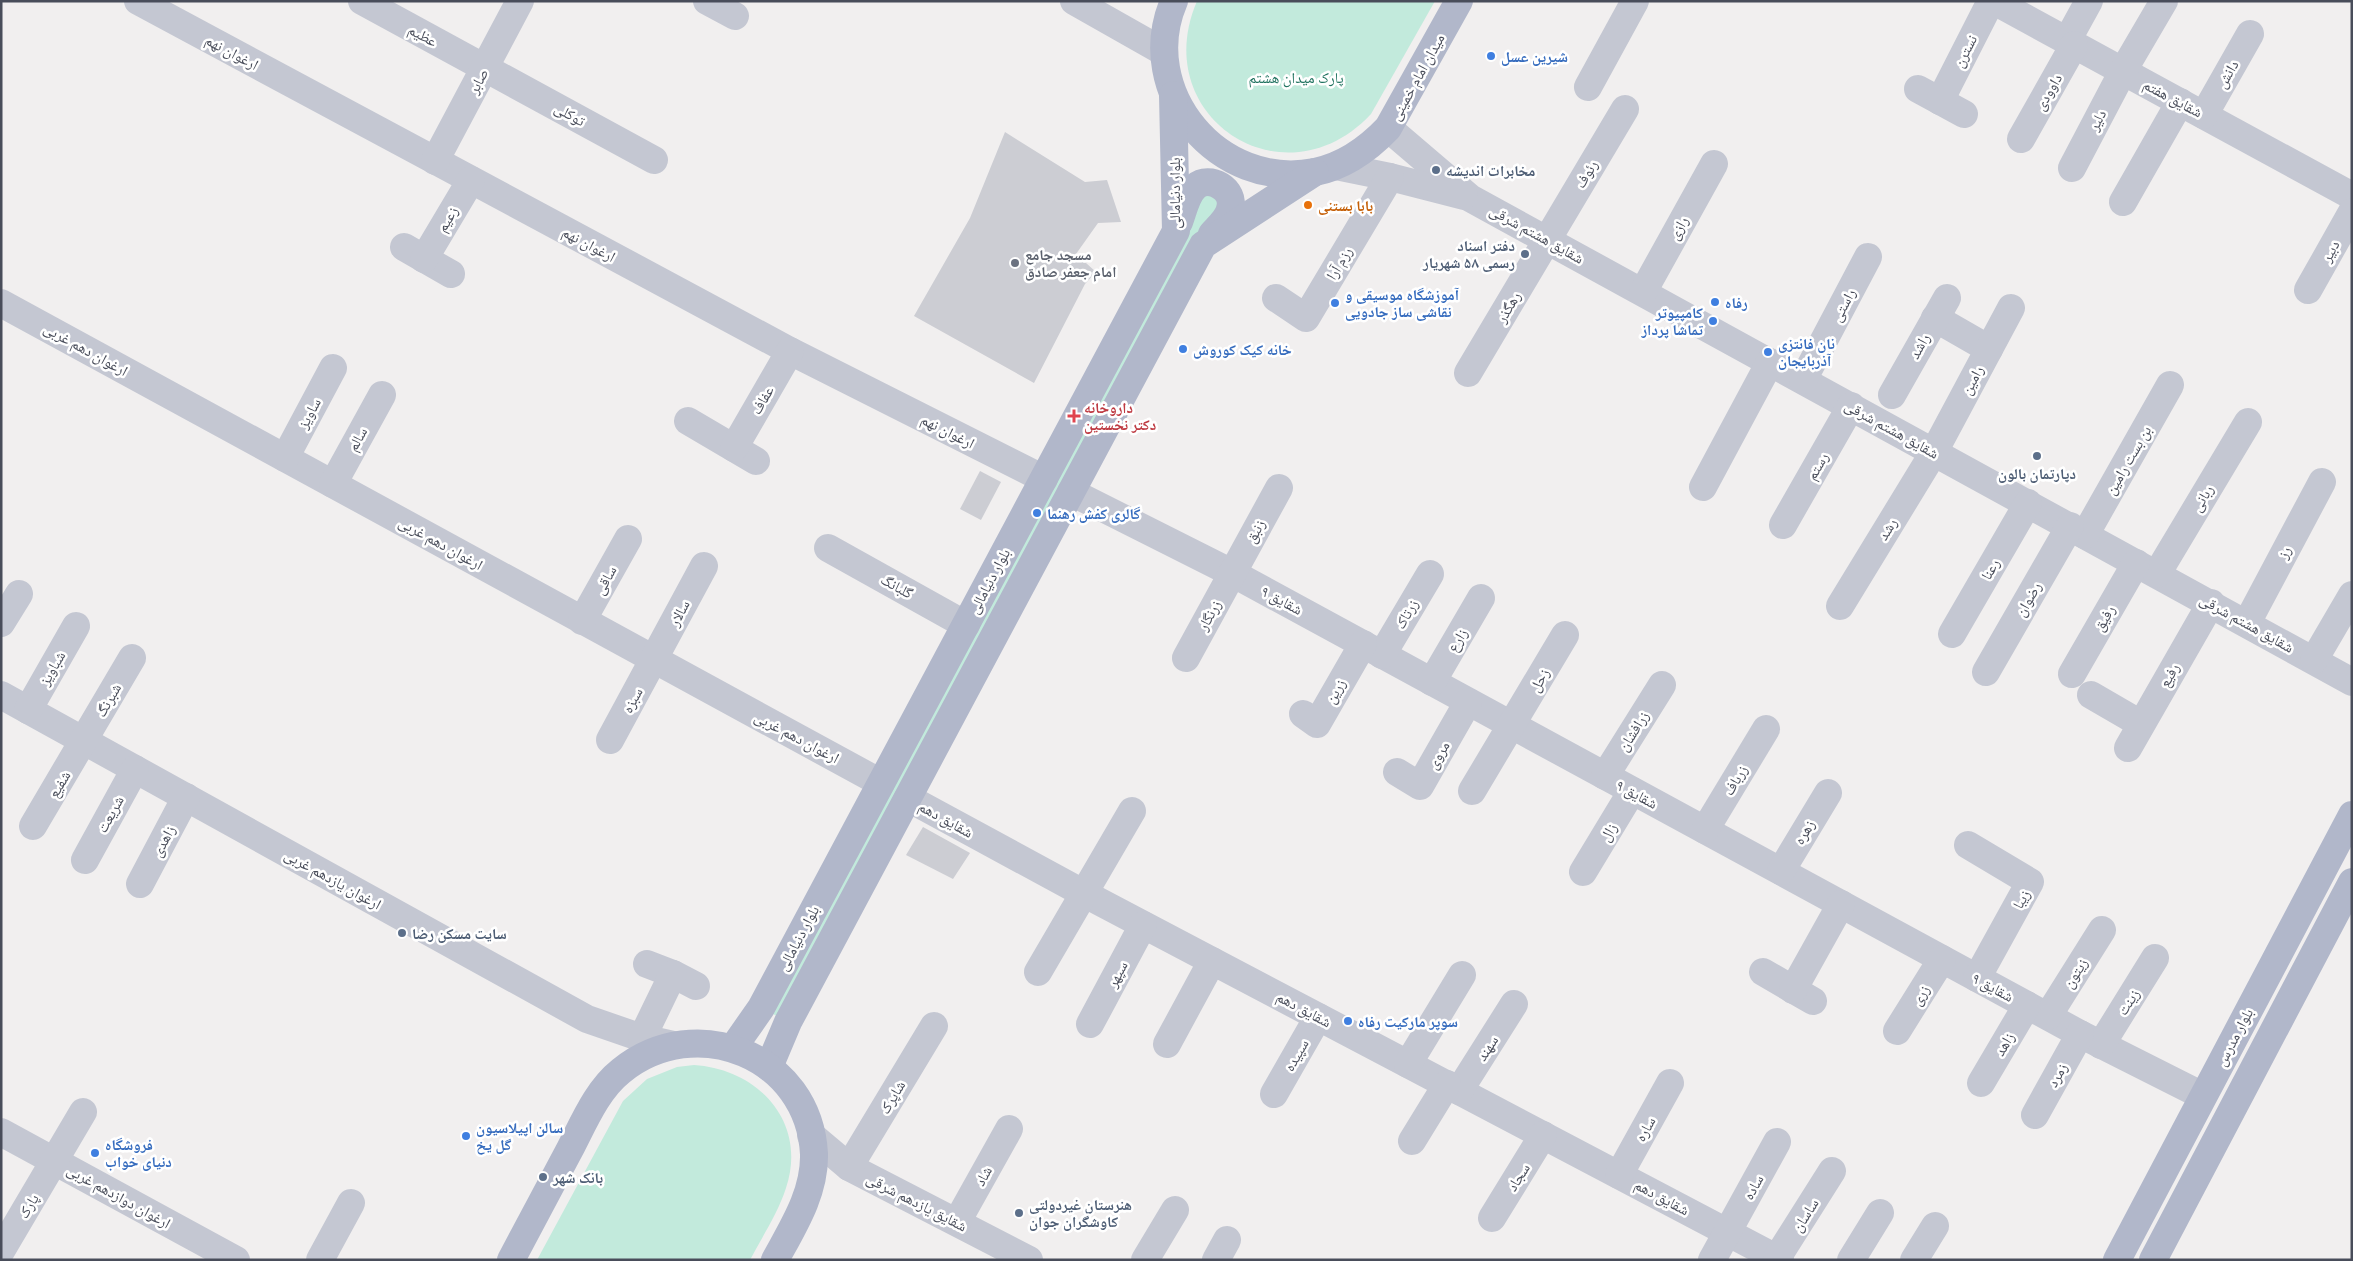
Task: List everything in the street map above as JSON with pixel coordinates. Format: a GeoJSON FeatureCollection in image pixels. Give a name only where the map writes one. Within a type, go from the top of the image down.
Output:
{"type":"FeatureCollection","features":[{"type":"Feature","properties":{"kind":"main road","name":"میدان امام خمینی"},"geometry":{"type":"LineString","coordinates":[[1174,1],[1165,30],[1164,52],[1166,74],[1182,114],[1195,132],[1211,147],[1230,159],[1250,168],[1271,173],[1293,175],[1325,169],[1355,156],[1373,143],[1388,128],[1459,1]]}},
{"type":"Feature","properties":{"kind":"main road","name":"بلوار دنیامالی"},"geometry":{"type":"LineString","coordinates":[[733,1048],[761,1008],[1176,231],[1173,95]]}},
{"type":"Feature","properties":{"kind":"main road","name":"بلوار دنیامالی"},"geometry":{"type":"LineString","coordinates":[[769,1067],[788,1022],[1203,245],[1325,169]]}},
{"type":"Feature","properties":{"kind":"main road"},"geometry":{"type":"LineString","coordinates":[[1176,231],[1189,195],[1196,187],[1206,182],[1217,184],[1225,189],[1230,198],[1231,207],[1228,216],[1203,245]]}},
{"type":"Feature","properties":{"kind":"main road","name":"بلوار مدرس"},"geometry":{"type":"LineString","coordinates":[[2117,1260],[2352,815]]}},
{"type":"Feature","properties":{"kind":"main road"},"geometry":{"type":"LineString","coordinates":[[2153,1260],[2352,882]]}},
{"type":"Feature","properties":{"kind":"main road"},"geometry":{"type":"LineString","coordinates":[[511,1260],[605,1087],[635,1060],[673,1045],[693,1042],[713,1043],[733,1048],[752,1056],[769,1067],[796,1097],[811,1135],[814,1155],[813,1175],[808,1195],[776,1260]]}},
{"type":"Feature","properties":{"kind":"street","name":"ارغوان نهم"},"geometry":{"type":"LineString","coordinates":[[138,1],[790,352],[1044,479]]}},
{"type":"Feature","properties":{"kind":"street","name":"عظیم"},"geometry":{"type":"LineString","coordinates":[[362,1],[485,68]]}},
{"type":"Feature","properties":{"kind":"street","name":"صابر"},"geometry":{"type":"LineString","coordinates":[[435,161],[520,1]]}},
{"type":"Feature","properties":{"kind":"street"},"geometry":{"type":"LineString","coordinates":[[707,1],[735,16]]}},
{"type":"Feature","properties":{"kind":"street"},"geometry":{"type":"LineString","coordinates":[[1074,1],[1164,52]]}},
{"type":"Feature","properties":{"kind":"street"},"geometry":{"type":"LineString","coordinates":[[1588,87],[1635,1]]}},
{"type":"Feature","properties":{"kind":"street","name":"داوودی"},"geometry":{"type":"LineString","coordinates":[[2021,139],[2071,43],[2090,1]]}},
{"type":"Feature","properties":{"kind":"street","name":"دلیر"},"geometry":{"type":"LineString","coordinates":[[2072,168],[2123,72],[2164,1]]}},
{"type":"Feature","properties":{"kind":"street","name":"شقایق هفتم"},"geometry":{"type":"LineString","coordinates":[[2006,4],[2123,72],[2352,196]]}},
{"type":"Feature","properties":{"kind":"street","name":"نسترن"},"geometry":{"type":"LineString","coordinates":[[1964,114],[1929,95],[2006,4]]}},
{"type":"Feature","properties":{"kind":"street","name":"دانش"},"geometry":{"type":"LineString","coordinates":[[2204,115],[2250,34]]}},
{"type":"Feature","properties":{"kind":"street","name":"توکلی"},"geometry":{"type":"LineString","coordinates":[[485,68],[654,160]]}},
{"type":"Feature","properties":{"kind":"street"},"geometry":{"type":"LineString","coordinates":[[2124,202],[2180,102]]}},
{"type":"Feature","properties":{"kind":"street","name":"رئوف"},"geometry":{"type":"LineString","coordinates":[[1548,240],[1625,109]]}},
{"type":"Feature","properties":{"kind":"street","name":"شقایق هشتم شرقی"},"geometry":{"type":"LineString","coordinates":[[1388,128],[1470,198],[2352,682]]}},
{"type":"Feature","properties":{"kind":"street","name":"رازی"},"geometry":{"type":"LineString","coordinates":[[1643,292],[1714,164]]}},
{"type":"Feature","properties":{"kind":"street","name":"شقایق هشتم شرقی"},"geometry":{"type":"LineString","coordinates":[[1325,169],[1390,177],[1470,198]]}},
{"type":"Feature","properties":{"kind":"street","name":"رزم آرا"},"geometry":{"type":"LineString","coordinates":[[1276,298],[1306,318],[1390,177]]}},
{"type":"Feature","properties":{"kind":"street","name":"زعیم"},"geometry":{"type":"LineString","coordinates":[[451,274],[414,253],[471,180]]}},
{"type":"Feature","properties":{"kind":"street","name":"دبیر"},"geometry":{"type":"LineString","coordinates":[[2308,290],[2352,212]]}},
{"type":"Feature","properties":{"kind":"street","name":"رهگذر"},"geometry":{"type":"LineString","coordinates":[[1468,374],[1548,240]]}},
{"type":"Feature","properties":{"kind":"street","name":"راستی"},"geometry":{"type":"LineString","coordinates":[[1803,380],[1868,257]]}},
{"type":"Feature","properties":{"kind":"street","name":"ارغوان دهم غربی"},"geometry":{"type":"LineString","coordinates":[[1,303],[881,783]]}},
{"type":"Feature","properties":{"kind":"street","name":"راشد"},"geometry":{"type":"LineString","coordinates":[[1892,395],[1941,308],[1989,349]]}},
{"type":"Feature","properties":{"kind":"street","name":"رامین"},"geometry":{"type":"LineString","coordinates":[[1934,452],[2011,308]]}},
{"type":"Feature","properties":{"kind":"street","name":"عفاف"},"geometry":{"type":"LineString","coordinates":[[688,421],[745,454],[790,352]]}},
{"type":"Feature","properties":{"kind":"street"},"geometry":{"type":"LineString","coordinates":[[1703,487],[1770,362]]}},
{"type":"Feature","properties":{"kind":"street","name":"ساویز"},"geometry":{"type":"LineString","coordinates":[[285,458],[333,368]]}},
{"type":"Feature","properties":{"kind":"street","name":"بن بست رامین"},"geometry":{"type":"LineString","coordinates":[[2078,530],[2170,385]]}},
{"type":"Feature","properties":{"kind":"street","name":"سالم"},"geometry":{"type":"LineString","coordinates":[[333,484],[382,394]]}},
{"type":"Feature","properties":{"kind":"street","name":"رستم"},"geometry":{"type":"LineString","coordinates":[[1783,526],[1851,406]]}},
{"type":"Feature","properties":{"kind":"street","name":"ربانی"},"geometry":{"type":"LineString","coordinates":[[2147,568],[2248,422]]}},
{"type":"Feature","properties":{"kind":"street","name":"رشد"},"geometry":{"type":"LineString","coordinates":[[1840,606],[1934,452]]}},
{"type":"Feature","properties":{"kind":"street","name":"رز"},"geometry":{"type":"LineString","coordinates":[[2247,623],[2322,482]]}},
{"type":"Feature","properties":{"kind":"street","name":"زنبق"},"geometry":{"type":"LineString","coordinates":[[1232,573],[1279,488]]}},
{"type":"Feature","properties":{"kind":"street","name":"شقایق ۹"},"geometry":{"type":"LineString","coordinates":[[1071,492],[1232,573],[2091,1040],[2203,1096]]}},
{"type":"Feature","properties":{"kind":"street","name":"رعنا"},"geometry":{"type":"LineString","coordinates":[[1952,634],[2028,503]]}},
{"type":"Feature","properties":{"kind":"street","name":"رضوان"},"geometry":{"type":"LineString","coordinates":[[1986,672],[2078,530]]}},
{"type":"Feature","properties":{"kind":"street","name":"ساقی"},"geometry":{"type":"LineString","coordinates":[[582,620],[628,539]]}},
{"type":"Feature","properties":{"kind":"street","name":"گلبانگ"},"geometry":{"type":"LineString","coordinates":[[828,548],[966,625]]}},
{"type":"Feature","properties":{"kind":"street","name":"سالار"},"geometry":{"type":"LineString","coordinates":[[654,660],[704,566]]}},
{"type":"Feature","properties":{"kind":"street","name":"رفیق"},"geometry":{"type":"LineString","coordinates":[[2072,674],[2147,568]]}},
{"type":"Feature","properties":{"kind":"street","name":"زرنگار"},"geometry":{"type":"LineString","coordinates":[[1186,658],[1232,573]]}},
{"type":"Feature","properties":{"kind":"street","name":"زرتاک"},"geometry":{"type":"LineString","coordinates":[[1372,649],[1430,574]]}},
{"type":"Feature","properties":{"kind":"street"},"geometry":{"type":"LineString","coordinates":[[1,622],[19,594]]}},
{"type":"Feature","properties":{"kind":"street"},"geometry":{"type":"LineString","coordinates":[[2314,660],[2352,595]]}},
{"type":"Feature","properties":{"kind":"street","name":"زارع"},"geometry":{"type":"LineString","coordinates":[[1432,682],[1481,598]]}},
{"type":"Feature","properties":{"kind":"street","name":"رفیع"},"geometry":{"type":"LineString","coordinates":[[2128,748],[2211,603]]}},
{"type":"Feature","properties":{"kind":"street","name":"شباویز"},"geometry":{"type":"LineString","coordinates":[[28,710],[76,626]]}},
{"type":"Feature","properties":{"kind":"street","name":"زحل"},"geometry":{"type":"LineString","coordinates":[[1472,791],[1513,726],[1565,635]]}},
{"type":"Feature","properties":{"kind":"street","name":"زرین"},"geometry":{"type":"LineString","coordinates":[[1302,714],[1317,724],[1372,649]]}},
{"type":"Feature","properties":{"kind":"street","name":"شبرنگ"},"geometry":{"type":"LineString","coordinates":[[84,741],[132,658]]}},
{"type":"Feature","properties":{"kind":"street","name":"سبزه"},"geometry":{"type":"LineString","coordinates":[[610,740],[654,660]]}},
{"type":"Feature","properties":{"kind":"street","name":"شقایق هشتم شرقی"},"geometry":{"type":"LineString","coordinates":[[2314,660],[2352,669]]}},
{"type":"Feature","properties":{"kind":"street","name":"زرافشان"},"geometry":{"type":"LineString","coordinates":[[1605,776],[1662,685]]}},
{"type":"Feature","properties":{"kind":"street","name":"ارغوان یازدهم غربی"},"geometry":{"type":"LineString","coordinates":[[1,695],[587,1020],[642,1038],[673,1045]]}},
{"type":"Feature","properties":{"kind":"street"},"geometry":{"type":"LineString","coordinates":[[2091,695],[2141,724]]}},
{"type":"Feature","properties":{"kind":"street","name":"مروی"},"geometry":{"type":"LineString","coordinates":[[1397,772],[1420,786],[1468,702]]}},
{"type":"Feature","properties":{"kind":"street","name":"زرباف"},"geometry":{"type":"LineString","coordinates":[[1705,830],[1766,729]]}},
{"type":"Feature","properties":{"kind":"street","name":"شفیع"},"geometry":{"type":"LineString","coordinates":[[33,826],[84,741]]}},
{"type":"Feature","properties":{"kind":"street","name":"شریعت"},"geometry":{"type":"LineString","coordinates":[[84,860],[135,769]]}},
{"type":"Feature","properties":{"kind":"street","name":"زال"},"geometry":{"type":"LineString","coordinates":[[1584,872],[1632,791]]}},
{"type":"Feature","properties":{"kind":"street","name":"زهره"},"geometry":{"type":"LineString","coordinates":[[1781,871],[1828,793]]}},
{"type":"Feature","properties":{"kind":"street","name":"زاهدی"},"geometry":{"type":"LineString","coordinates":[[140,884],[186,797]]}},
{"type":"Feature","properties":{"kind":"street","name":"شقایق دهم"},"geometry":{"type":"LineString","coordinates":[[908,798],[1143,925],[1779,1259]]}},
{"type":"Feature","properties":{"kind":"street"},"geometry":{"type":"LineString","coordinates":[[1038,972],[1132,811]]}},
{"type":"Feature","properties":{"kind":"street","name":"زیبا"},"geometry":{"type":"LineString","coordinates":[[1968,845],[2030,882],[1977,978]]}},
{"type":"Feature","properties":{"kind":"street"},"geometry":{"type":"LineString","coordinates":[[1763,972],[1803,996],[1841,904]]}},
{"type":"Feature","properties":{"kind":"street","name":"سپهر"},"geometry":{"type":"LineString","coordinates":[[1090,1024],[1143,925]]}},
{"type":"Feature","properties":{"kind":"street","name":"زیتون"},"geometry":{"type":"LineString","coordinates":[[2038,1011],[2102,930]]}},
{"type":"Feature","properties":{"kind":"street","name":"زینت"},"geometry":{"type":"LineString","coordinates":[[2091,1040],[2155,958]]}},
{"type":"Feature","properties":{"kind":"street","name":"زری"},"geometry":{"type":"LineString","coordinates":[[1897,1031],[1942,959]]}},
{"type":"Feature","properties":{"kind":"street"},"geometry":{"type":"LineString","coordinates":[[1167,1044],[1212,961]]}},
{"type":"Feature","properties":{"kind":"street"},"geometry":{"type":"LineString","coordinates":[[642,1038],[684,980],[647,964]]}},
{"type":"Feature","properties":{"kind":"street"},"geometry":{"type":"LineString","coordinates":[[1408,1064],[1462,975]]}},
{"type":"Feature","properties":{"kind":"street","name":"سهند"},"geometry":{"type":"LineString","coordinates":[[1412,1141],[1514,1004]]}},
{"type":"Feature","properties":{"kind":"street","name":"زاهد"},"geometry":{"type":"LineString","coordinates":[[1981,1082],[2038,1011]]}},
{"type":"Feature","properties":{"kind":"street","name":"سپیده"},"geometry":{"type":"LineString","coordinates":[[1274,1094],[1318,1017]]}},
{"type":"Feature","properties":{"kind":"street","name":"شاپرک"},"geometry":{"type":"LineString","coordinates":[[849,1167],[934,1026]]}},
{"type":"Feature","properties":{"kind":"street","name":"زمرد"},"geometry":{"type":"LineString","coordinates":[[2035,1115],[2091,1040]]}},
{"type":"Feature","properties":{"kind":"street","name":"ساره"},"geometry":{"type":"LineString","coordinates":[[1620,1175],[1670,1083]]}},
{"type":"Feature","properties":{"kind":"street","name":"پارک"},"geometry":{"type":"LineString","coordinates":[[1,1251],[83,1112]]}},
{"type":"Feature","properties":{"kind":"street","name":"شاد"},"geometry":{"type":"LineString","coordinates":[[957,1222],[1009,1129]]}},
{"type":"Feature","properties":{"kind":"street","name":"ارغوان دوازدهم غربی"},"geometry":{"type":"LineString","coordinates":[[1,1132],[236,1260]]}},
{"type":"Feature","properties":{"kind":"street","name":"شقایق یازدهم شرقی"},"geometry":{"type":"LineString","coordinates":[[811,1135],[849,1167],[1029,1260]]}},
{"type":"Feature","properties":{"kind":"street","name":"سجاد"},"geometry":{"type":"LineString","coordinates":[[1492,1218],[1544,1135]]}},
{"type":"Feature","properties":{"kind":"street","name":"ساده"},"geometry":{"type":"LineString","coordinates":[[1712,1260],[1778,1142]]}},
{"type":"Feature","properties":{"kind":"street","name":"ساسان"},"geometry":{"type":"LineString","coordinates":[[1779,1259],[1832,1171]]}},
{"type":"Feature","properties":{"kind":"street"},"geometry":{"type":"LineString","coordinates":[[320,1260],[351,1203]]}},
{"type":"Feature","properties":{"kind":"street"},"geometry":{"type":"LineString","coordinates":[[1145,1260],[1175,1210]]}},
{"type":"Feature","properties":{"kind":"street"},"geometry":{"type":"LineString","coordinates":[[1852,1260],[1880,1213]]}},
{"type":"Feature","properties":{"kind":"street"},"geometry":{"type":"LineString","coordinates":[[1914,1260],[1935,1226]]}},
{"type":"Feature","properties":{"kind":"green space","name":"پارک میدان هشتم"},"geometry":{"type":"Polygon","coordinates":[[[1197,1],[1435,1],[1371,114],[1336,141],[1300,152],[1265,150],[1233,136],[1207,112],[1191,81],[1187,43],[1197,1]]]}},
{"type":"Feature","properties":{"kind":"green space"},"geometry":{"type":"Polygon","coordinates":[[[1207,193],[1220,201],[779,1017],[771,1013],[1199,200],[1207,193]]]}},
{"type":"Feature","properties":{"kind":"green space"},"geometry":{"type":"Polygon","coordinates":[[[694,1065],[717,1069],[738,1077],[757,1088],[772,1103],[783,1121],[790,1142],[791,1164],[783,1197],[750,1260],[537,1260],[623,1101],[647,1079],[677,1067],[694,1065]]]}},
{"type":"Feature","properties":{"kind":"building","name":"مسجد جامع امام جعفر صادق"},"geometry":{"type":"Polygon","coordinates":[[[1005,132],[1085,182],[1107,180],[1121,222],[1098,223],[1076,254],[1096,272],[1085,284],[1034,383],[914,316],[970,218],[1005,132]]]}},
{"type":"Feature","properties":{"kind":"building"},"geometry":{"type":"Polygon","coordinates":[[[980,471],[1001,482],[981,520],[960,509],[980,471]]]}},
{"type":"Feature","properties":{"kind":"building"},"geometry":{"type":"Polygon","coordinates":[[[923,827],[970,853],[953,879],[906,855],[923,827]]]}},
{"type":"Feature","properties":{"kind":"place","name":"شیرین عسل"},"geometry":{"type":"Point","coordinates":[1491,56]}},
{"type":"Feature","properties":{"kind":"place","name":"مخابرات اندیشه"},"geometry":{"type":"Point","coordinates":[1436,170]}},
{"type":"Feature","properties":{"kind":"place","name":"بابا بستنی"},"geometry":{"type":"Point","coordinates":[1308,205]}},
{"type":"Feature","properties":{"kind":"place","name":"دفتر اسناد رسمی ۵۸ شهریار"},"geometry":{"type":"Point","coordinates":[1525,254]}},
{"type":"Feature","properties":{"kind":"place","name":"مسجد جامع امام جعفر صادق"},"geometry":{"type":"Point","coordinates":[1015,263]}},
{"type":"Feature","properties":{"kind":"place","name":"رفاه"},"geometry":{"type":"Point","coordinates":[1715,302]}},
{"type":"Feature","properties":{"kind":"place","name":"آموزشگاه موسیقی و نقاشی ساز جادویی"},"geometry":{"type":"Point","coordinates":[1335,303]}},
{"type":"Feature","properties":{"kind":"place","name":"کامپیوتر تماشا پرداز"},"geometry":{"type":"Point","coordinates":[1713,321]}},
{"type":"Feature","properties":{"kind":"place","name":"خانه کیک کوروش"},"geometry":{"type":"Point","coordinates":[1183,349]}},
{"type":"Feature","properties":{"kind":"place","name":"نان فانتزی آذربایجان"},"geometry":{"type":"Point","coordinates":[1768,352]}},
{"type":"Feature","properties":{"kind":"place","name":"داروخانه دکتر نخستین"},"geometry":{"type":"Point","coordinates":[1074,416]}},
{"type":"Feature","properties":{"kind":"place","name":"دپارتمان بالون"},"geometry":{"type":"Point","coordinates":[2037,456]}},
{"type":"Feature","properties":{"kind":"place","name":"گالری کفش رهنما"},"geometry":{"type":"Point","coordinates":[1037,513]}},
{"type":"Feature","properties":{"kind":"place","name":"سایت مسکن رضا"},"geometry":{"type":"Point","coordinates":[402,933]}},
{"type":"Feature","properties":{"kind":"place","name":"سوپر مارکیت رفاه"},"geometry":{"type":"Point","coordinates":[1348,1021]}},
{"type":"Feature","properties":{"kind":"place","name":"سالن اپیلاسیون گل یخ"},"geometry":{"type":"Point","coordinates":[466,1136]}},
{"type":"Feature","properties":{"kind":"place","name":"فروشگاه دنیای خواب"},"geometry":{"type":"Point","coordinates":[95,1153]}},
{"type":"Feature","properties":{"kind":"place","name":"بانک شهر"},"geometry":{"type":"Point","coordinates":[543,1177]}},
{"type":"Feature","properties":{"kind":"place","name":"هنرستان غیردولتی کاوشگران جوان"},"geometry":{"type":"Point","coordinates":[1019,1213]}}]}
